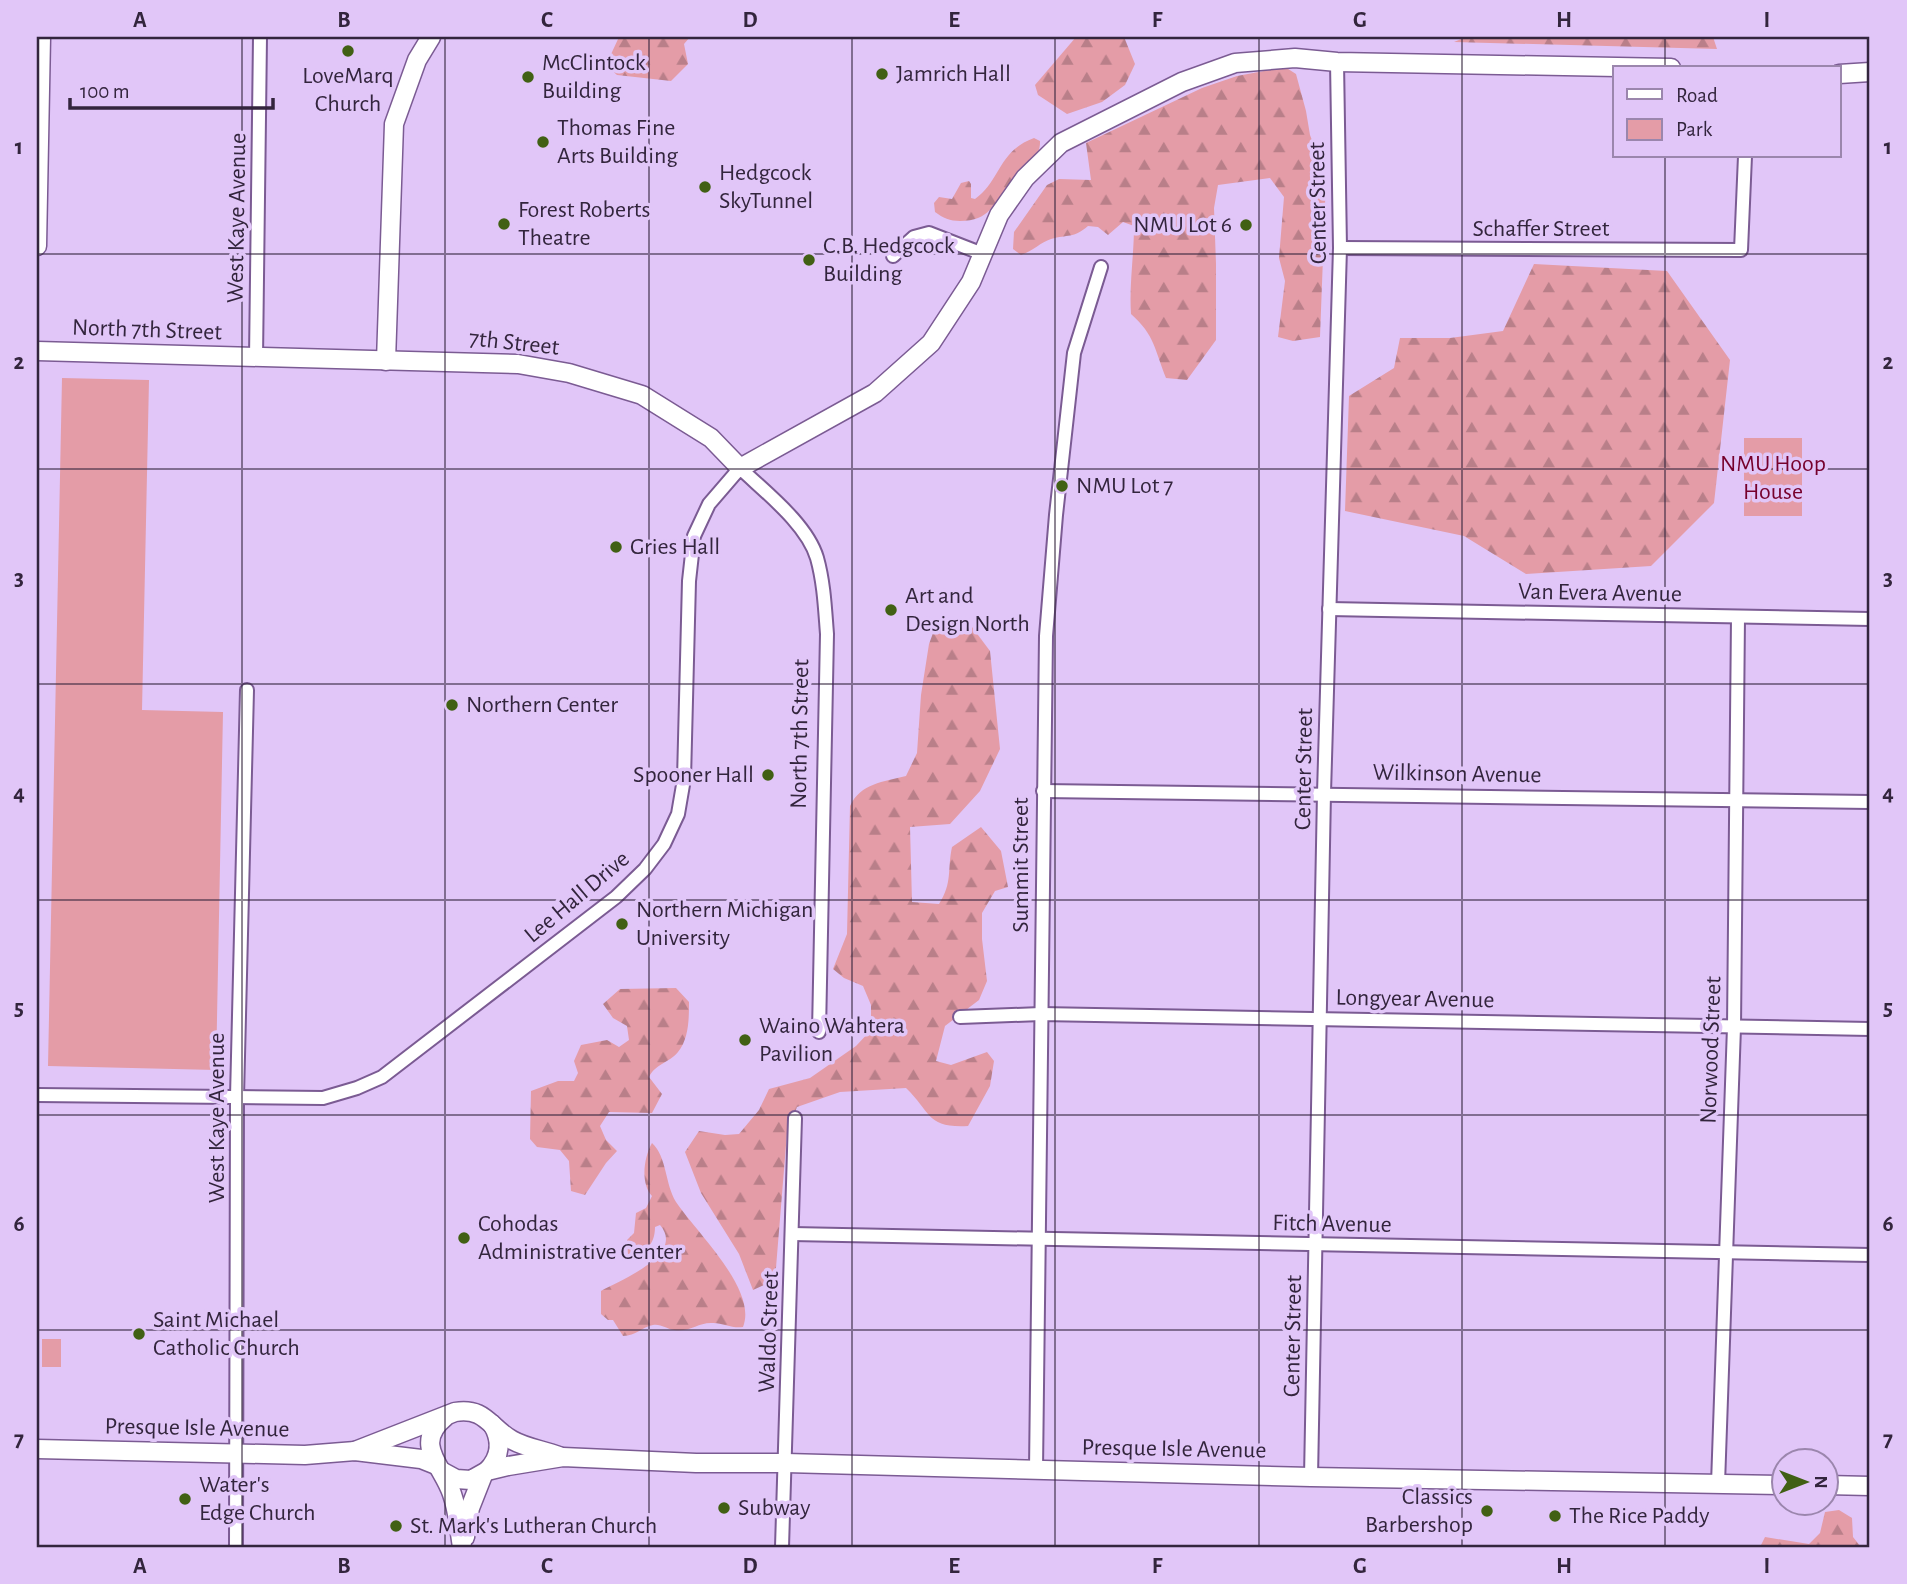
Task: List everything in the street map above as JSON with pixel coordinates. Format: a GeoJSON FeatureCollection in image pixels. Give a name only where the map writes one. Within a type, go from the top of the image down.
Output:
{"type":"FeatureCollection","features":[{"type":"Feature","properties":{"kind":"street"},"geometry":{"type":"LineString","coordinates":[[37,246],[41,37]]}},
{"type":"Feature","properties":{"kind":"street","name":"West Kaye Avenue"},"geometry":{"type":"LineString","coordinates":[[256,358],[260,37]]}},
{"type":"Feature","properties":{"kind":"street"},"geometry":{"type":"LineString","coordinates":[[386,361],[394,124],[417,61],[431,37]]}},
{"type":"Feature","properties":{"kind":"street"},"geometry":{"type":"LineString","coordinates":[[740,468],[875,393],[931,343],[971,282],[999,215],[1025,178],[1061,143],[1182,82],[1235,63],[1295,58],[1337,62],[1613,67]]}},
{"type":"Feature","properties":{"kind":"street","name":"Center Street"},"geometry":{"type":"LineString","coordinates":[[1311,1477],[1324,793],[1340,248],[1337,62]]}},
{"type":"Feature","properties":{"kind":"street"},"geometry":{"type":"LineString","coordinates":[[1840,74],[1870,72]]}},
{"type":"Feature","properties":{"kind":"street","name":"Schaffer Street"},"geometry":{"type":"LineString","coordinates":[[1340,248],[1741,250],[1745,158]]}},
{"type":"Feature","properties":{"kind":"street"},"geometry":{"type":"LineString","coordinates":[[893,256],[914,237],[929,233],[983,254]]}},
{"type":"Feature","properties":{"kind":"street","name":"Summit Street"},"geometry":{"type":"LineString","coordinates":[[1036,1470],[1046,636],[1074,353],[1101,267]]}},
{"type":"Feature","properties":{"kind":"street","name":"North 7th Street"},"geometry":{"type":"LineString","coordinates":[[37,351],[256,358]]}},
{"type":"Feature","properties":{"kind":"street","name":"7th Street"},"geometry":{"type":"LineString","coordinates":[[256,358],[519,364],[569,373],[642,396],[711,438],[740,468]]}},
{"type":"Feature","properties":{"kind":"street","name":"North 7th Street"},"geometry":{"type":"LineString","coordinates":[[740,468],[796,522],[817,556],[824,595],[827,634],[819,1032]]}},
{"type":"Feature","properties":{"kind":"street","name":"Lee Hall Drive"},"geometry":{"type":"LineString","coordinates":[[37,1095],[323,1098],[356,1088],[382,1077],[616,897],[646,869],[664,844],[678,814],[684,779],[689,581],[694,536],[709,504],[740,468]]}},
{"type":"Feature","properties":{"kind":"street","name":"Van Evera Avenue"},"geometry":{"type":"LineString","coordinates":[[1329,609],[1870,619]]}},
{"type":"Feature","properties":{"kind":"street","name":"Norwood Street"},"geometry":{"type":"LineString","coordinates":[[1718,1484],[1734,1027],[1738,617]]}},
{"type":"Feature","properties":{"kind":"street","name":"West Kaye Avenue"},"geometry":{"type":"LineString","coordinates":[[236,1547],[237,1097],[247,690]]}},
{"type":"Feature","properties":{"kind":"street","name":"Wilkinson Avenue"},"geometry":{"type":"LineString","coordinates":[[1043,791],[1870,802]]}},
{"type":"Feature","properties":{"kind":"street","name":"Longyear Avenue"},"geometry":{"type":"LineString","coordinates":[[960,1017],[1041,1014],[1870,1029]]}},
{"type":"Feature","properties":{"kind":"street","name":"Waldo Street"},"geometry":{"type":"LineString","coordinates":[[782,1547],[795,1118]]}},
{"type":"Feature","properties":{"kind":"street","name":"Fitch Avenue"},"geometry":{"type":"LineString","coordinates":[[792,1234],[1870,1255]]}},
{"type":"Feature","properties":{"kind":"street","name":"Presque Isle Avenue"},"geometry":{"type":"LineString","coordinates":[[355,1451],[448,1415],[470,1411],[490,1421],[511,1440],[563,1457]]}},
{"type":"Feature","properties":{"kind":"street"},"geometry":{"type":"LineString","coordinates":[[448,1415],[437,1425],[431,1439],[431,1454],[454,1498],[462,1547]]}},
{"type":"Feature","properties":{"kind":"street"},"geometry":{"type":"LineString","coordinates":[[462,1547],[470,1508],[485,1473],[495,1463],[499,1449],[497,1434],[490,1421]]}},
{"type":"Feature","properties":{"kind":"street","name":"Presque Isle Avenue"},"geometry":{"type":"LineString","coordinates":[[37,1449],[305,1455],[355,1451],[421,1459],[463,1480],[508,1465],[563,1457],[696,1463],[1770,1485]]}},
{"type":"Feature","properties":{"kind":"street"},"geometry":{"type":"LineString","coordinates":[[1840,1485],[1870,1486]]}},
{"type":"Feature","properties":{"kind":"green space"},"geometry":{"type":"Polygon","coordinates":[[[619,37],[690,37],[684,44],[688,64],[671,81],[617,75],[606,65],[619,37]]]}},
{"type":"Feature","properties":{"kind":"green space"},"geometry":{"type":"Polygon","coordinates":[[[1076,37],[1124,37],[1135,64],[1125,85],[1102,102],[1067,114],[1038,95],[1035,85],[1076,37]]]}},
{"type":"Feature","properties":{"kind":"green space"},"geometry":{"type":"Polygon","coordinates":[[[1466,37],[1713,37],[1717,49],[1454,42],[1466,37]]]}},
{"type":"Feature","properties":{"kind":"green space"},"geometry":{"type":"Polygon","coordinates":[[[1285,67],[1296,74],[1310,135],[1326,178],[1320,337],[1293,341],[1278,337],[1285,281],[1279,258],[1284,197],[1270,178],[1218,185],[1214,208],[1216,340],[1187,380],[1166,378],[1150,336],[1131,314],[1134,226],[1123,222],[1108,235],[1098,227],[1088,226],[1074,235],[1047,240],[1021,255],[1013,249],[1014,232],[1047,185],[1059,179],[1091,180],[1086,143],[1202,88],[1237,76],[1285,67]]]}},
{"type":"Feature","properties":{"kind":"green space"},"geometry":{"type":"Polygon","coordinates":[[[1034,138],[1040,141],[1037,154],[984,215],[956,221],[935,212],[934,203],[939,197],[952,199],[961,183],[969,181],[971,198],[975,199],[984,191],[1013,150],[1034,138]]]}},
{"type":"Feature","properties":{"kind":"green space"},"geometry":{"type":"Polygon","coordinates":[[[1534,264],[1667,271],[1730,360],[1714,503],[1651,566],[1526,574],[1464,536],[1345,511],[1349,396],[1394,368],[1400,338],[1450,338],[1503,331],[1534,264]]]}},
{"type":"Feature","properties":{"kind":"green space"},"geometry":{"type":"Polygon","coordinates":[[[62,378],[149,380],[142,710],[223,712],[216,1070],[48,1066],[62,378]]]}},
{"type":"Feature","properties":{"kind":"green space","name":"NMU Hoop House"},"geometry":{"type":"Polygon","coordinates":[[[1744,438],[1802,438],[1802,516],[1744,516],[1744,438]]]}},
{"type":"Feature","properties":{"kind":"green space"},"geometry":{"type":"Polygon","coordinates":[[[956,620],[972,627],[990,651],[1000,749],[980,791],[950,824],[910,827],[912,902],[939,904],[948,882],[952,847],[981,827],[1001,851],[1008,887],[995,891],[982,913],[987,981],[979,1000],[945,1026],[936,1061],[951,1065],[987,1052],[994,1061],[990,1086],[968,1126],[954,1126],[937,1121],[906,1088],[840,1092],[797,1107],[787,1133],[775,1280],[753,1290],[739,1254],[701,1193],[685,1152],[699,1131],[739,1134],[759,1110],[769,1089],[810,1078],[856,1046],[871,1030],[871,1005],[863,986],[844,978],[833,969],[847,934],[850,806],[866,788],[906,776],[917,753],[921,695],[929,644],[936,625],[956,620]]]}},
{"type":"Feature","properties":{"kind":"green space"},"geometry":{"type":"Polygon","coordinates":[[[676,988],[689,1002],[688,1028],[682,1047],[649,1077],[662,1094],[652,1113],[609,1112],[600,1126],[606,1140],[617,1151],[585,1195],[571,1191],[569,1161],[560,1150],[537,1147],[530,1139],[531,1091],[558,1081],[574,1081],[578,1073],[574,1061],[581,1045],[607,1040],[619,1047],[629,1040],[627,1026],[613,1018],[603,1004],[620,989],[676,988]]]}},
{"type":"Feature","properties":{"kind":"green space"},"geometry":{"type":"Polygon","coordinates":[[[652,1143],[661,1156],[676,1202],[734,1279],[742,1296],[745,1312],[743,1327],[711,1323],[680,1330],[653,1325],[632,1335],[623,1336],[613,1320],[608,1320],[601,1314],[601,1291],[647,1265],[658,1256],[664,1246],[666,1236],[660,1225],[655,1227],[648,1247],[639,1253],[628,1255],[627,1240],[634,1233],[636,1213],[646,1208],[652,1196],[648,1191],[644,1170],[652,1143]]]}},
{"type":"Feature","properties":{"kind":"green space"},"geometry":{"type":"Polygon","coordinates":[[[42,1339],[61,1339],[61,1367],[42,1367],[42,1339]]]}},
{"type":"Feature","properties":{"kind":"green space"},"geometry":{"type":"Polygon","coordinates":[[[1840,1511],[1852,1518],[1853,1537],[1861,1547],[1760,1547],[1765,1537],[1809,1544],[1820,1533],[1824,1518],[1840,1518],[1840,1511]]]}},
{"type":"Feature","properties":{"kind":"place","name":"LoveMarq Church"},"geometry":{"type":"Point","coordinates":[348,51]}},
{"type":"Feature","properties":{"kind":"place","name":"Jamrich Hall"},"geometry":{"type":"Point","coordinates":[882,74]}},
{"type":"Feature","properties":{"kind":"place","name":"McClintock Building"},"geometry":{"type":"Point","coordinates":[528,77]}},
{"type":"Feature","properties":{"kind":"place","name":"Thomas Fine Arts Building"},"geometry":{"type":"Point","coordinates":[543,142]}},
{"type":"Feature","properties":{"kind":"place","name":"Hedgcock SkyTunnel"},"geometry":{"type":"Point","coordinates":[705,187]}},
{"type":"Feature","properties":{"kind":"place","name":"Forest Roberts Theatre"},"geometry":{"type":"Point","coordinates":[504,224]}},
{"type":"Feature","properties":{"kind":"place","name":"NMU Lot 6"},"geometry":{"type":"Point","coordinates":[1246,225]}},
{"type":"Feature","properties":{"kind":"place","name":"C.B. Hedgcock Building"},"geometry":{"type":"Point","coordinates":[809,260]}},
{"type":"Feature","properties":{"kind":"place","name":"NMU Lot 7"},"geometry":{"type":"Point","coordinates":[1062,486]}},
{"type":"Feature","properties":{"kind":"place","name":"Gries Hall"},"geometry":{"type":"Point","coordinates":[616,547]}},
{"type":"Feature","properties":{"kind":"place","name":"Art and Design North"},"geometry":{"type":"Point","coordinates":[891,610]}},
{"type":"Feature","properties":{"kind":"place","name":"Northern Center"},"geometry":{"type":"Point","coordinates":[452,705]}},
{"type":"Feature","properties":{"kind":"place","name":"Spooner Hall"},"geometry":{"type":"Point","coordinates":[768,775]}},
{"type":"Feature","properties":{"kind":"place","name":"Northern Michigan University"},"geometry":{"type":"Point","coordinates":[622,924]}},
{"type":"Feature","properties":{"kind":"place","name":"Waino Wahtera Pavilion"},"geometry":{"type":"Point","coordinates":[745,1040]}},
{"type":"Feature","properties":{"kind":"place","name":"Cohodas Administrative Center"},"geometry":{"type":"Point","coordinates":[464,1238]}},
{"type":"Feature","properties":{"kind":"place","name":"Saint Michael Catholic Church"},"geometry":{"type":"Point","coordinates":[139,1334]}},
{"type":"Feature","properties":{"kind":"place","name":"Water's Edge Church"},"geometry":{"type":"Point","coordinates":[185,1499]}},
{"type":"Feature","properties":{"kind":"place","name":"Subway"},"geometry":{"type":"Point","coordinates":[724,1508]}},
{"type":"Feature","properties":{"kind":"place","name":"Classics Barbershop"},"geometry":{"type":"Point","coordinates":[1487,1511]}},
{"type":"Feature","properties":{"kind":"place","name":"The Rice Paddy"},"geometry":{"type":"Point","coordinates":[1555,1516]}},
{"type":"Feature","properties":{"kind":"place","name":"St. Mark's Lutheran Church"},"geometry":{"type":"Point","coordinates":[396,1526]}}]}
